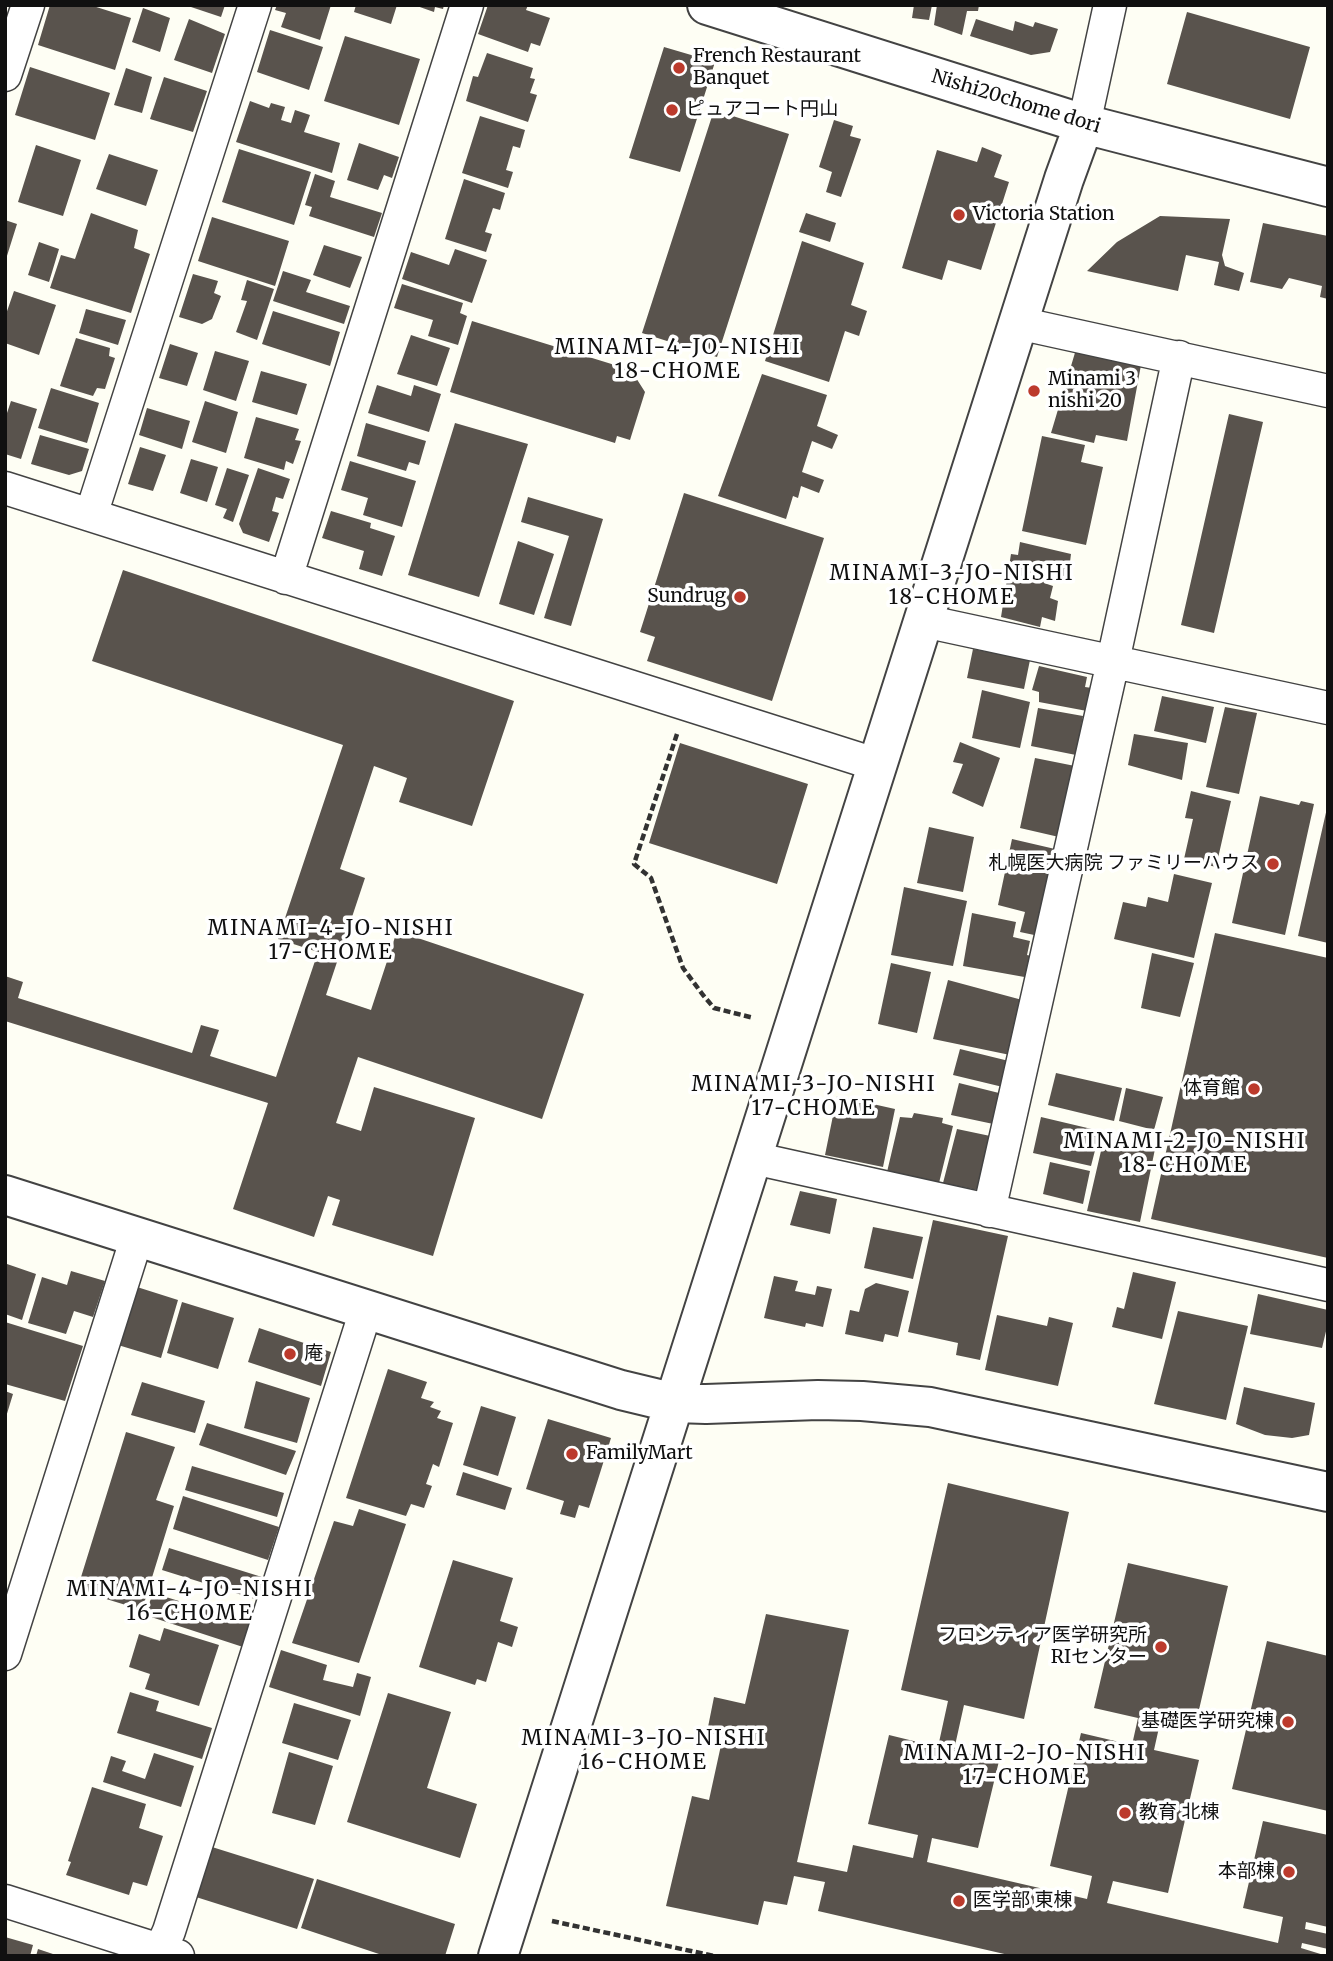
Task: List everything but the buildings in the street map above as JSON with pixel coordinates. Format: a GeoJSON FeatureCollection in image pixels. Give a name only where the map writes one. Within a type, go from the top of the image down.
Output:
{"type":"FeatureCollection","features":[{"type":"Feature","properties":{"kind":"street"},"geometry":{"type":"LineString","coordinates":[[5,75],[28,5]]}},
{"type":"Feature","properties":{"kind":"street"},"geometry":{"type":"LineString","coordinates":[[91,516],[255,5]]}},
{"type":"Feature","properties":{"kind":"street"},"geometry":{"type":"LineString","coordinates":[[286,578],[467,5]]}},
{"type":"Feature","properties":{"kind":"street","name":"Nishi20chome dori"},"geometry":{"type":"LineString","coordinates":[[707,5],[1084,124],[1328,187]]}},
{"type":"Feature","properties":{"kind":"street"},"geometry":{"type":"LineString","coordinates":[[498,1956],[1064,179],[1084,124],[1110,5]]}},
{"type":"Feature","properties":{"kind":"street"},"geometry":{"type":"LineString","coordinates":[[1018,323],[1328,391]]}},
{"type":"Feature","properties":{"kind":"street"},"geometry":{"type":"LineString","coordinates":[[989,1211],[1179,357]]}},
{"type":"Feature","properties":{"kind":"street"},"geometry":{"type":"LineString","coordinates":[[5,488],[878,765]]}},
{"type":"Feature","properties":{"kind":"street"},"geometry":{"type":"LineString","coordinates":[[924,621],[1328,708]]}},
{"type":"Feature","properties":{"kind":"street"},"geometry":{"type":"LineString","coordinates":[[752,1158],[1328,1285]]}},
{"type":"Feature","properties":{"kind":"street"},"geometry":{"type":"LineString","coordinates":[[5,1195],[621,1390],[675,1403],[829,1401],[897,1404],[954,1411],[1328,1492]]}},
{"type":"Feature","properties":{"kind":"street"},"geometry":{"type":"LineString","coordinates":[[5,1654],[137,1237]]}},
{"type":"Feature","properties":{"kind":"street"},"geometry":{"type":"LineString","coordinates":[[5,1901],[166,1954],[173,1917],[366,1310]]}},
{"type":"Feature","properties":{"kind":"path"},"geometry":{"type":"LineString","coordinates":[[681,724],[634,864],[651,878],[683,968],[703,995],[714,1008],[754,1018]]}},
{"type":"Feature","properties":{"kind":"path"},"geometry":{"type":"LineString","coordinates":[[552,1920],[714,1956]]}},
{"type":"Feature","properties":{"kind":"place","name":"French Restaurant Banquet"},"geometry":{"type":"Point","coordinates":[679,68]}},
{"type":"Feature","properties":{"kind":"place","name":"ピュアコート円山"},"geometry":{"type":"Point","coordinates":[672,110]}},
{"type":"Feature","properties":{"kind":"place","name":"Victoria Station"},"geometry":{"type":"Point","coordinates":[959,215]}},
{"type":"Feature","properties":{"kind":"place","name":"Minami 3 nishi 20"},"geometry":{"type":"Point","coordinates":[1034,391]}},
{"type":"Feature","properties":{"kind":"place","name":"Sundrug"},"geometry":{"type":"Point","coordinates":[740,597]}},
{"type":"Feature","properties":{"kind":"place","name":"札幌医大病院 ファミリーハウス"},"geometry":{"type":"Point","coordinates":[1273,864]}},
{"type":"Feature","properties":{"kind":"place","name":"体育館"},"geometry":{"type":"Point","coordinates":[1254,1089]}},
{"type":"Feature","properties":{"kind":"place","name":"庵"},"geometry":{"type":"Point","coordinates":[290,1354]}},
{"type":"Feature","properties":{"kind":"place","name":"FamilyMart"},"geometry":{"type":"Point","coordinates":[572,1454]}},
{"type":"Feature","properties":{"kind":"place","name":"フロンティア医学研究所 RIセンター"},"geometry":{"type":"Point","coordinates":[1161,1647]}},
{"type":"Feature","properties":{"kind":"place","name":"基礎医学研究棟"},"geometry":{"type":"Point","coordinates":[1288,1722]}},
{"type":"Feature","properties":{"kind":"place","name":"教育 北棟"},"geometry":{"type":"Point","coordinates":[1125,1813]}},
{"type":"Feature","properties":{"kind":"place","name":"本部棟"},"geometry":{"type":"Point","coordinates":[1289,1872]}},
{"type":"Feature","properties":{"kind":"place","name":"医学部 東棟"},"geometry":{"type":"Point","coordinates":[959,1901]}},
{"type":"Feature","properties":{"kind":"district","name":"MINAMI-4-JO-NISHI 18-CHOME"},"geometry":{"type":"Point","coordinates":[678,360]}},
{"type":"Feature","properties":{"kind":"district","name":"MINAMI-3-JO-NISHI 18-CHOME"},"geometry":{"type":"Point","coordinates":[952,586]}},
{"type":"Feature","properties":{"kind":"district","name":"MINAMI-4-JO-NISHI 17-CHOME"},"geometry":{"type":"Point","coordinates":[331,941]}},
{"type":"Feature","properties":{"kind":"district","name":"MINAMI-3-JO-NISHI 17-CHOME"},"geometry":{"type":"Point","coordinates":[814,1097]}},
{"type":"Feature","properties":{"kind":"district","name":"MINAMI-2-JO-NISHI 18-CHOME"},"geometry":{"type":"Point","coordinates":[1185,1154]}},
{"type":"Feature","properties":{"kind":"district","name":"MINAMI-4-JO-NISHI 16-CHOME"},"geometry":{"type":"Point","coordinates":[190,1602]}},
{"type":"Feature","properties":{"kind":"district","name":"MINAMI-3-JO-NISHI 16-CHOME"},"geometry":{"type":"Point","coordinates":[644,1751]}},
{"type":"Feature","properties":{"kind":"district","name":"MINAMI-2-JO-NISHI 17-CHOME"},"geometry":{"type":"Point","coordinates":[1025,1766]}}]}
